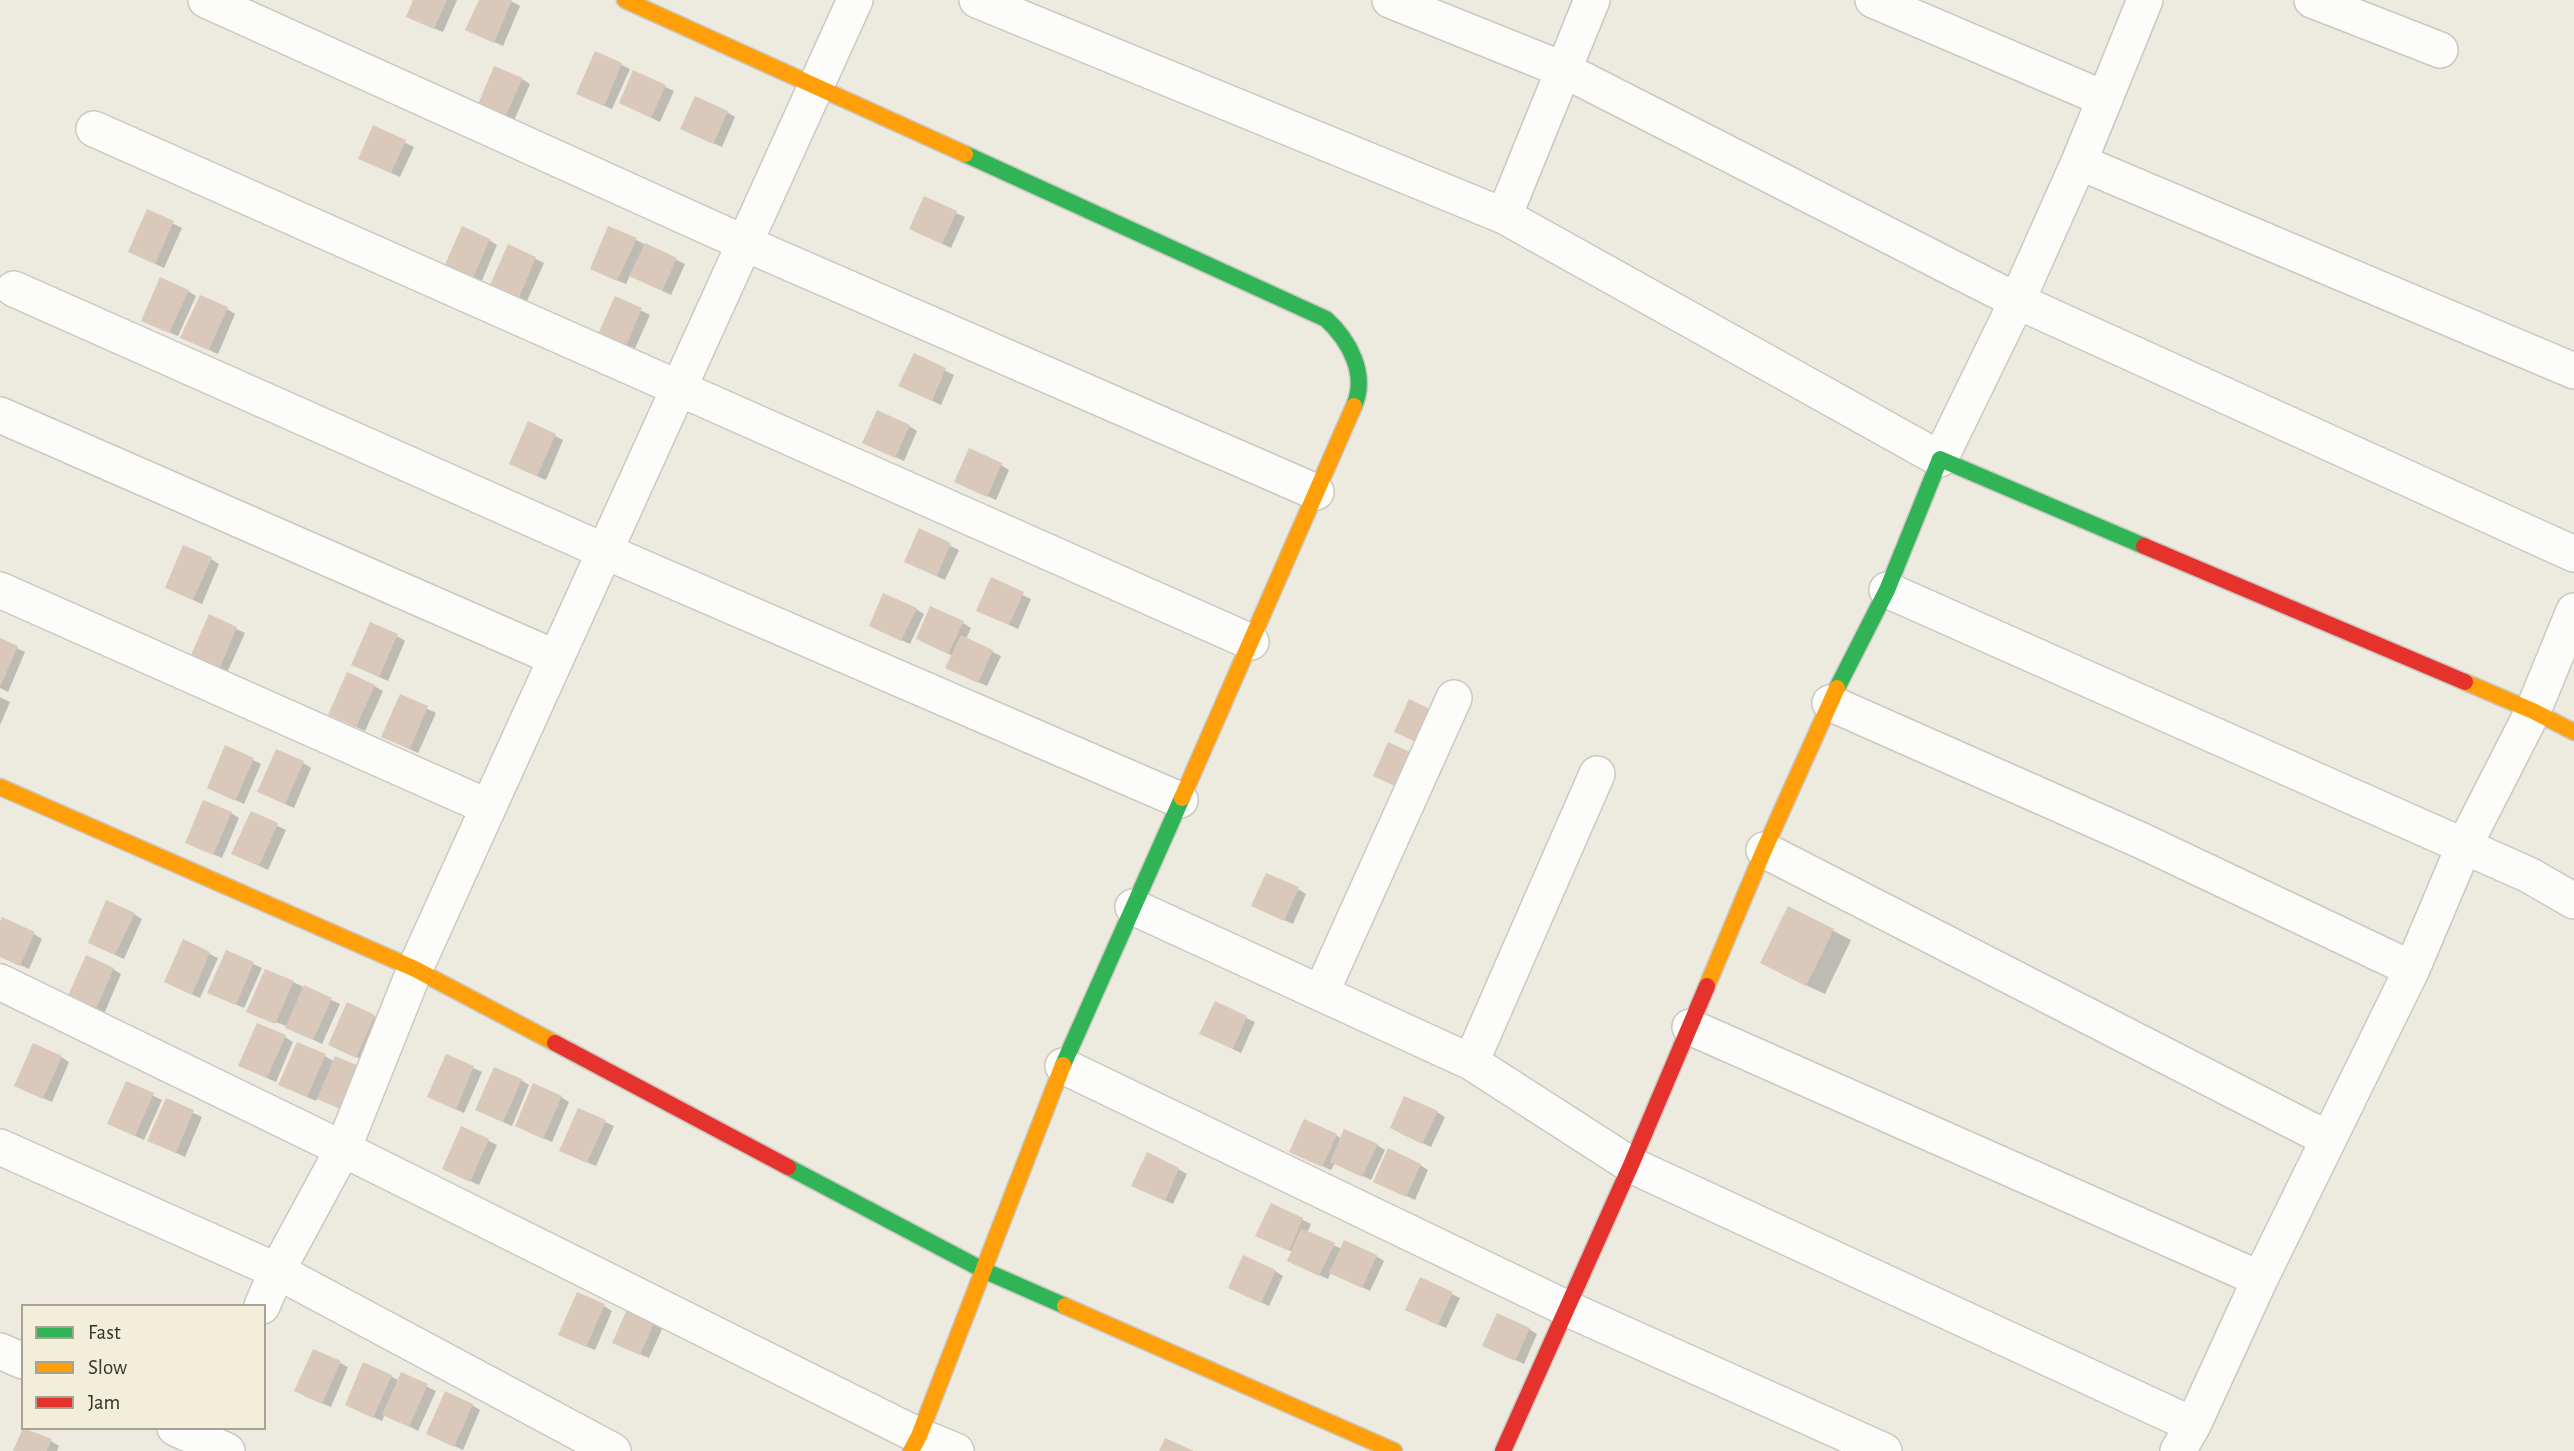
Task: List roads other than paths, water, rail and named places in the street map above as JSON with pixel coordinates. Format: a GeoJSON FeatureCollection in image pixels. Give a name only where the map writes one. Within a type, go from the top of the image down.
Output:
{"type":"FeatureCollection","features":[{"type":"Feature","properties":{"kind":"street"},"geometry":{"type":"LineString","coordinates":[[206,0],[744,243],[1317,492]]}},
{"type":"Feature","properties":{"kind":"street"},"geometry":{"type":"LineString","coordinates":[[625,0],[1326,319],[1344,334],[1357,361],[1358,398],[1063,1066],[915,1443]]}},
{"type":"Feature","properties":{"kind":"street"},"geometry":{"type":"LineString","coordinates":[[263,1304],[277,1271],[343,1149],[415,969],[855,0]]}},
{"type":"Feature","properties":{"kind":"street"},"geometry":{"type":"LineString","coordinates":[[977,0],[1504,216],[1940,459],[2533,711],[2574,732]]}},
{"type":"Feature","properties":{"kind":"street"},"geometry":{"type":"LineString","coordinates":[[1390,0],[1564,70],[2017,301],[2574,554]]}},
{"type":"Feature","properties":{"kind":"street"},"geometry":{"type":"LineString","coordinates":[[1504,216],[1592,0]]}},
{"type":"Feature","properties":{"kind":"street"},"geometry":{"type":"LineString","coordinates":[[1873,0],[2105,99]]}},
{"type":"Feature","properties":{"kind":"street"},"geometry":{"type":"LineString","coordinates":[[1503,1451],[1569,1309],[1764,850],[1830,703],[1887,590],[1940,459],[2017,301],[2079,162],[2146,0]]}},
{"type":"Feature","properties":{"kind":"street"},"geometry":{"type":"LineString","coordinates":[[2312,0],[2440,50]]}},
{"type":"Feature","properties":{"kind":"street"},"geometry":{"type":"LineString","coordinates":[[94,129],[1251,642]]}},
{"type":"Feature","properties":{"kind":"street"},"geometry":{"type":"LineString","coordinates":[[2079,162],[2574,371]]}},
{"type":"Feature","properties":{"kind":"street"},"geometry":{"type":"LineString","coordinates":[[14,289],[604,551],[1180,800]]}},
{"type":"Feature","properties":{"kind":"street"},"geometry":{"type":"LineString","coordinates":[[0,415],[556,657]]}},
{"type":"Feature","properties":{"kind":"street"},"geometry":{"type":"LineString","coordinates":[[0,590],[488,807]]}},
{"type":"Feature","properties":{"kind":"street"},"geometry":{"type":"LineString","coordinates":[[1887,590],[2529,874],[2574,901]]}},
{"type":"Feature","properties":{"kind":"street"},"geometry":{"type":"LineString","coordinates":[[1133,907],[1471,1062],[1631,1165],[2186,1438],[2260,1279],[2412,969],[2464,846],[2533,711],[2574,611]]}},
{"type":"Feature","properties":{"kind":"street"},"geometry":{"type":"LineString","coordinates":[[1321,993],[1454,698]]}},
{"type":"Feature","properties":{"kind":"street"},"geometry":{"type":"LineString","coordinates":[[1830,703],[2140,840],[2412,969]]}},
{"type":"Feature","properties":{"kind":"street"},"geometry":{"type":"LineString","coordinates":[[1471,1062],[1597,774]]}},
{"type":"Feature","properties":{"kind":"street"},"geometry":{"type":"LineString","coordinates":[[0,787],[415,969],[983,1270],[1394,1451]]}},
{"type":"Feature","properties":{"kind":"street"},"geometry":{"type":"LineString","coordinates":[[1764,850],[2328,1139]]}},
{"type":"Feature","properties":{"kind":"street"},"geometry":{"type":"LineString","coordinates":[[0,982],[343,1149],[915,1443],[956,1451]]}},
{"type":"Feature","properties":{"kind":"street"},"geometry":{"type":"LineString","coordinates":[[1690,1027],[2260,1279]]}},
{"type":"Feature","properties":{"kind":"street"},"geometry":{"type":"LineString","coordinates":[[1063,1066],[1569,1309],[1884,1451]]}},
{"type":"Feature","properties":{"kind":"street"},"geometry":{"type":"LineString","coordinates":[[0,1147],[277,1271],[613,1451]]}},
{"type":"Feature","properties":{"kind":"street"},"geometry":{"type":"LineString","coordinates":[[0,1351],[21,1360]]}}]}
